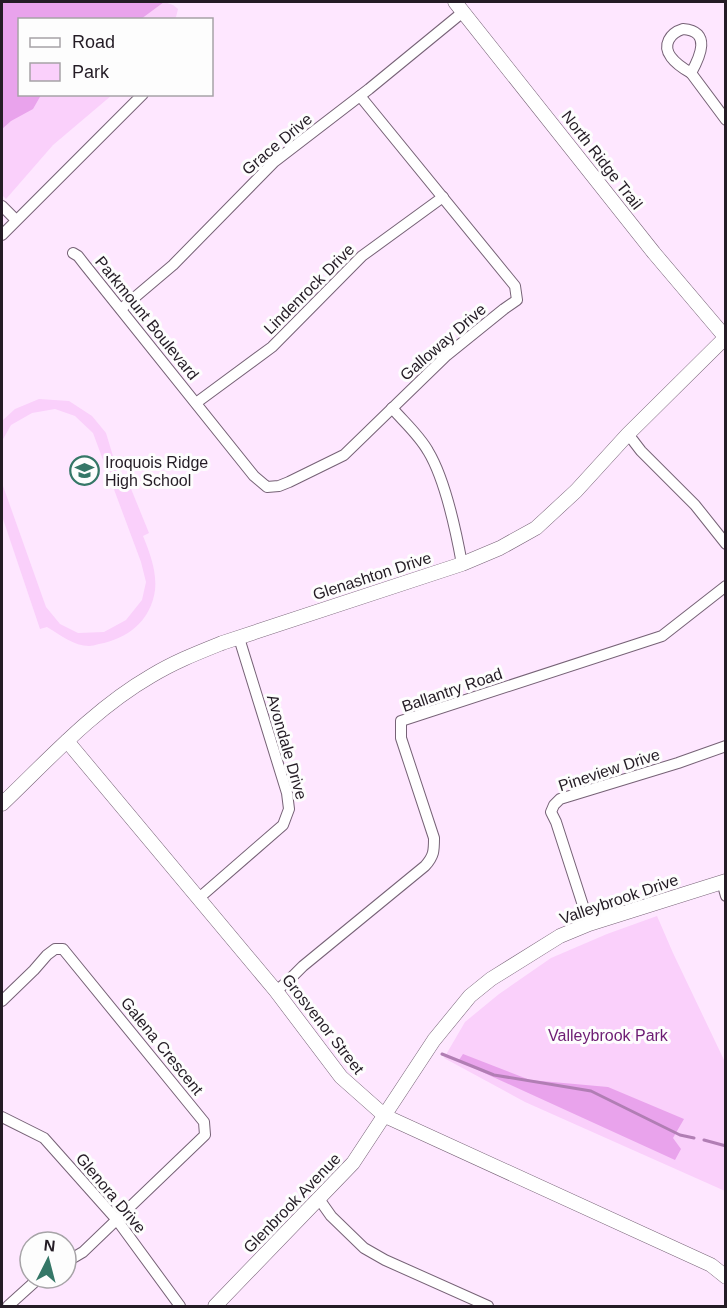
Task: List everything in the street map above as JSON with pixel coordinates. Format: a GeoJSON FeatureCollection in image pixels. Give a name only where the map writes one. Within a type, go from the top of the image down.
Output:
{"type":"FeatureCollection","features":[{"type":"Feature","properties":{"kind":"street","name":"Grace Drive"},"geometry":{"type":"LineString","coordinates":[[121,309],[173,265],[274,162],[360,96],[459,7]]}},
{"type":"Feature","properties":{"kind":"street","name":"North Ridge Trail"},"geometry":{"type":"LineString","coordinates":[[459,7],[654,253],[725,338]]}},
{"type":"Feature","properties":{"kind":"street"},"geometry":{"type":"LineString","coordinates":[[691,73],[726,120]]}},
{"type":"Feature","properties":{"kind":"street"},"geometry":{"type":"LineString","coordinates":[[2,235],[141,96]]}},
{"type":"Feature","properties":{"kind":"street","name":"Galloway Drive"},"geometry":{"type":"LineString","coordinates":[[196,403],[254,476],[267,487],[279,486],[344,455],[447,356],[517,300],[514,286],[360,96]]}},
{"type":"Feature","properties":{"kind":"street","name":"Lindenrock Drive"},"geometry":{"type":"LineString","coordinates":[[196,403],[272,347],[362,256],[443,197]]}},
{"type":"Feature","properties":{"kind":"street"},"geometry":{"type":"LineString","coordinates":[[2,206],[16,220]]}},
{"type":"Feature","properties":{"kind":"street","name":"Parkmount Boulevard"},"geometry":{"type":"LineString","coordinates":[[72,253],[78,256],[196,403]]}},
{"type":"Feature","properties":{"kind":"street","name":"Glenashton Drive"},"geometry":{"type":"LineString","coordinates":[[2,804],[67,741],[120,697],[149,677],[185,658],[462,564],[500,548],[536,528],[576,491],[627,434],[725,338]]}},
{"type":"Feature","properties":{"kind":"street"},"geometry":{"type":"LineString","coordinates":[[392,408],[429,452],[443,484],[462,564]]}},
{"type":"Feature","properties":{"kind":"street"},"geometry":{"type":"LineString","coordinates":[[627,434],[694,505],[726,544]]}},
{"type":"Feature","properties":{"kind":"street","name":"Ballantry Road"},"geometry":{"type":"LineString","coordinates":[[276,990],[432,859],[434,838],[400,738],[401,721],[662,636],[726,586]]}},
{"type":"Feature","properties":{"kind":"street","name":"Avondale Drive"},"geometry":{"type":"LineString","coordinates":[[199,898],[283,825],[289,809],[287,793],[239,638]]}},
{"type":"Feature","properties":{"kind":"street","name":"Grosvenor Street"},"geometry":{"type":"LineString","coordinates":[[67,741],[276,990],[341,1077],[385,1116],[711,1265],[726,1277]]}},
{"type":"Feature","properties":{"kind":"street","name":"Pineview Drive"},"geometry":{"type":"LineString","coordinates":[[589,924],[551,812],[555,805],[560,799],[678,764],[726,746]]}},
{"type":"Feature","properties":{"kind":"street"},"geometry":{"type":"LineString","coordinates":[[724,881],[726,896]]}},
{"type":"Feature","properties":{"kind":"street","name":"Valleybrook Drive"},"geometry":{"type":"LineString","coordinates":[[385,1116],[434,1040],[470,996],[491,979],[560,936],[589,924],[724,881]]}},
{"type":"Feature","properties":{"kind":"street","name":"Galena Crescent"},"geometry":{"type":"LineString","coordinates":[[2,1001],[46,955],[55,949],[63,949],[204,1122],[205,1135],[117,1220]]}},
{"type":"Feature","properties":{"kind":"street","name":"Glenbrook Avenue"},"geometry":{"type":"LineString","coordinates":[[215,1306],[353,1163],[385,1116]]}},
{"type":"Feature","properties":{"kind":"street","name":"Glenora Drive"},"geometry":{"type":"LineString","coordinates":[[2,1117],[44,1138],[117,1220],[180,1306]]}},
{"type":"Feature","properties":{"kind":"street"},"geometry":{"type":"LineString","coordinates":[[319,1200],[331,1216],[364,1248],[385,1260],[488,1306]]}},
{"type":"Feature","properties":{"kind":"street"},"geometry":{"type":"LineString","coordinates":[[78,1255],[117,1220]]}},
{"type":"Feature","properties":{"kind":"street"},"geometry":{"type":"LineString","coordinates":[[8,1306],[26,1290]]}},
{"type":"Feature","properties":{"kind":"green space"},"geometry":{"type":"Polygon","coordinates":[[[2,2],[164,2],[178,9],[175,18],[18,18],[18,96],[111,96],[53,145],[6,199],[2,195],[2,2]]]}},
{"type":"Feature","properties":{"kind":"green space"},"geometry":{"type":"Polygon","coordinates":[[[39,399],[69,401],[92,416],[106,433],[119,476],[125,474],[149,533],[143,536],[154,569],[153,601],[136,627],[109,642],[83,646],[67,640],[47,627],[40,629],[2,516],[2,483],[46,607],[60,624],[78,633],[104,632],[126,620],[142,600],[146,582],[141,562],[93,433],[75,416],[55,409],[32,413],[11,425],[2,441],[2,421],[15,409],[39,399]]]}},
{"type":"Feature","properties":{"kind":"green space","name":"Valleybrook Park"},"geometry":{"type":"Polygon","coordinates":[[[657,916],[725,1062],[725,1191],[525,1102],[444,1058],[465,1022],[499,994],[551,958],[657,916]]]}},
{"type":"Feature","properties":{"kind":"shaded area"},"geometry":{"type":"Polygon","coordinates":[[[2,2],[164,2],[142,18],[18,18],[18,96],[40,96],[33,109],[11,121],[2,129],[2,2]]]}},
{"type":"Feature","properties":{"kind":"shaded area"},"geometry":{"type":"Polygon","coordinates":[[[463,1054],[530,1080],[608,1087],[684,1119],[673,1138],[681,1149],[675,1160],[480,1071],[459,1060],[463,1054]]]}},
{"type":"Feature","properties":{"kind":"waterway"},"geometry":{"type":"LineString","coordinates":[[442,1054],[494,1075],[591,1091],[680,1135],[694,1138]]}},
{"type":"Feature","properties":{"kind":"waterway"},"geometry":{"type":"LineString","coordinates":[[704,1140],[726,1146]]}},
{"type":"Feature","properties":{"kind":"place","name":"Iroquois Ridge High School"},"geometry":{"type":"Point","coordinates":[84,471]}}]}
